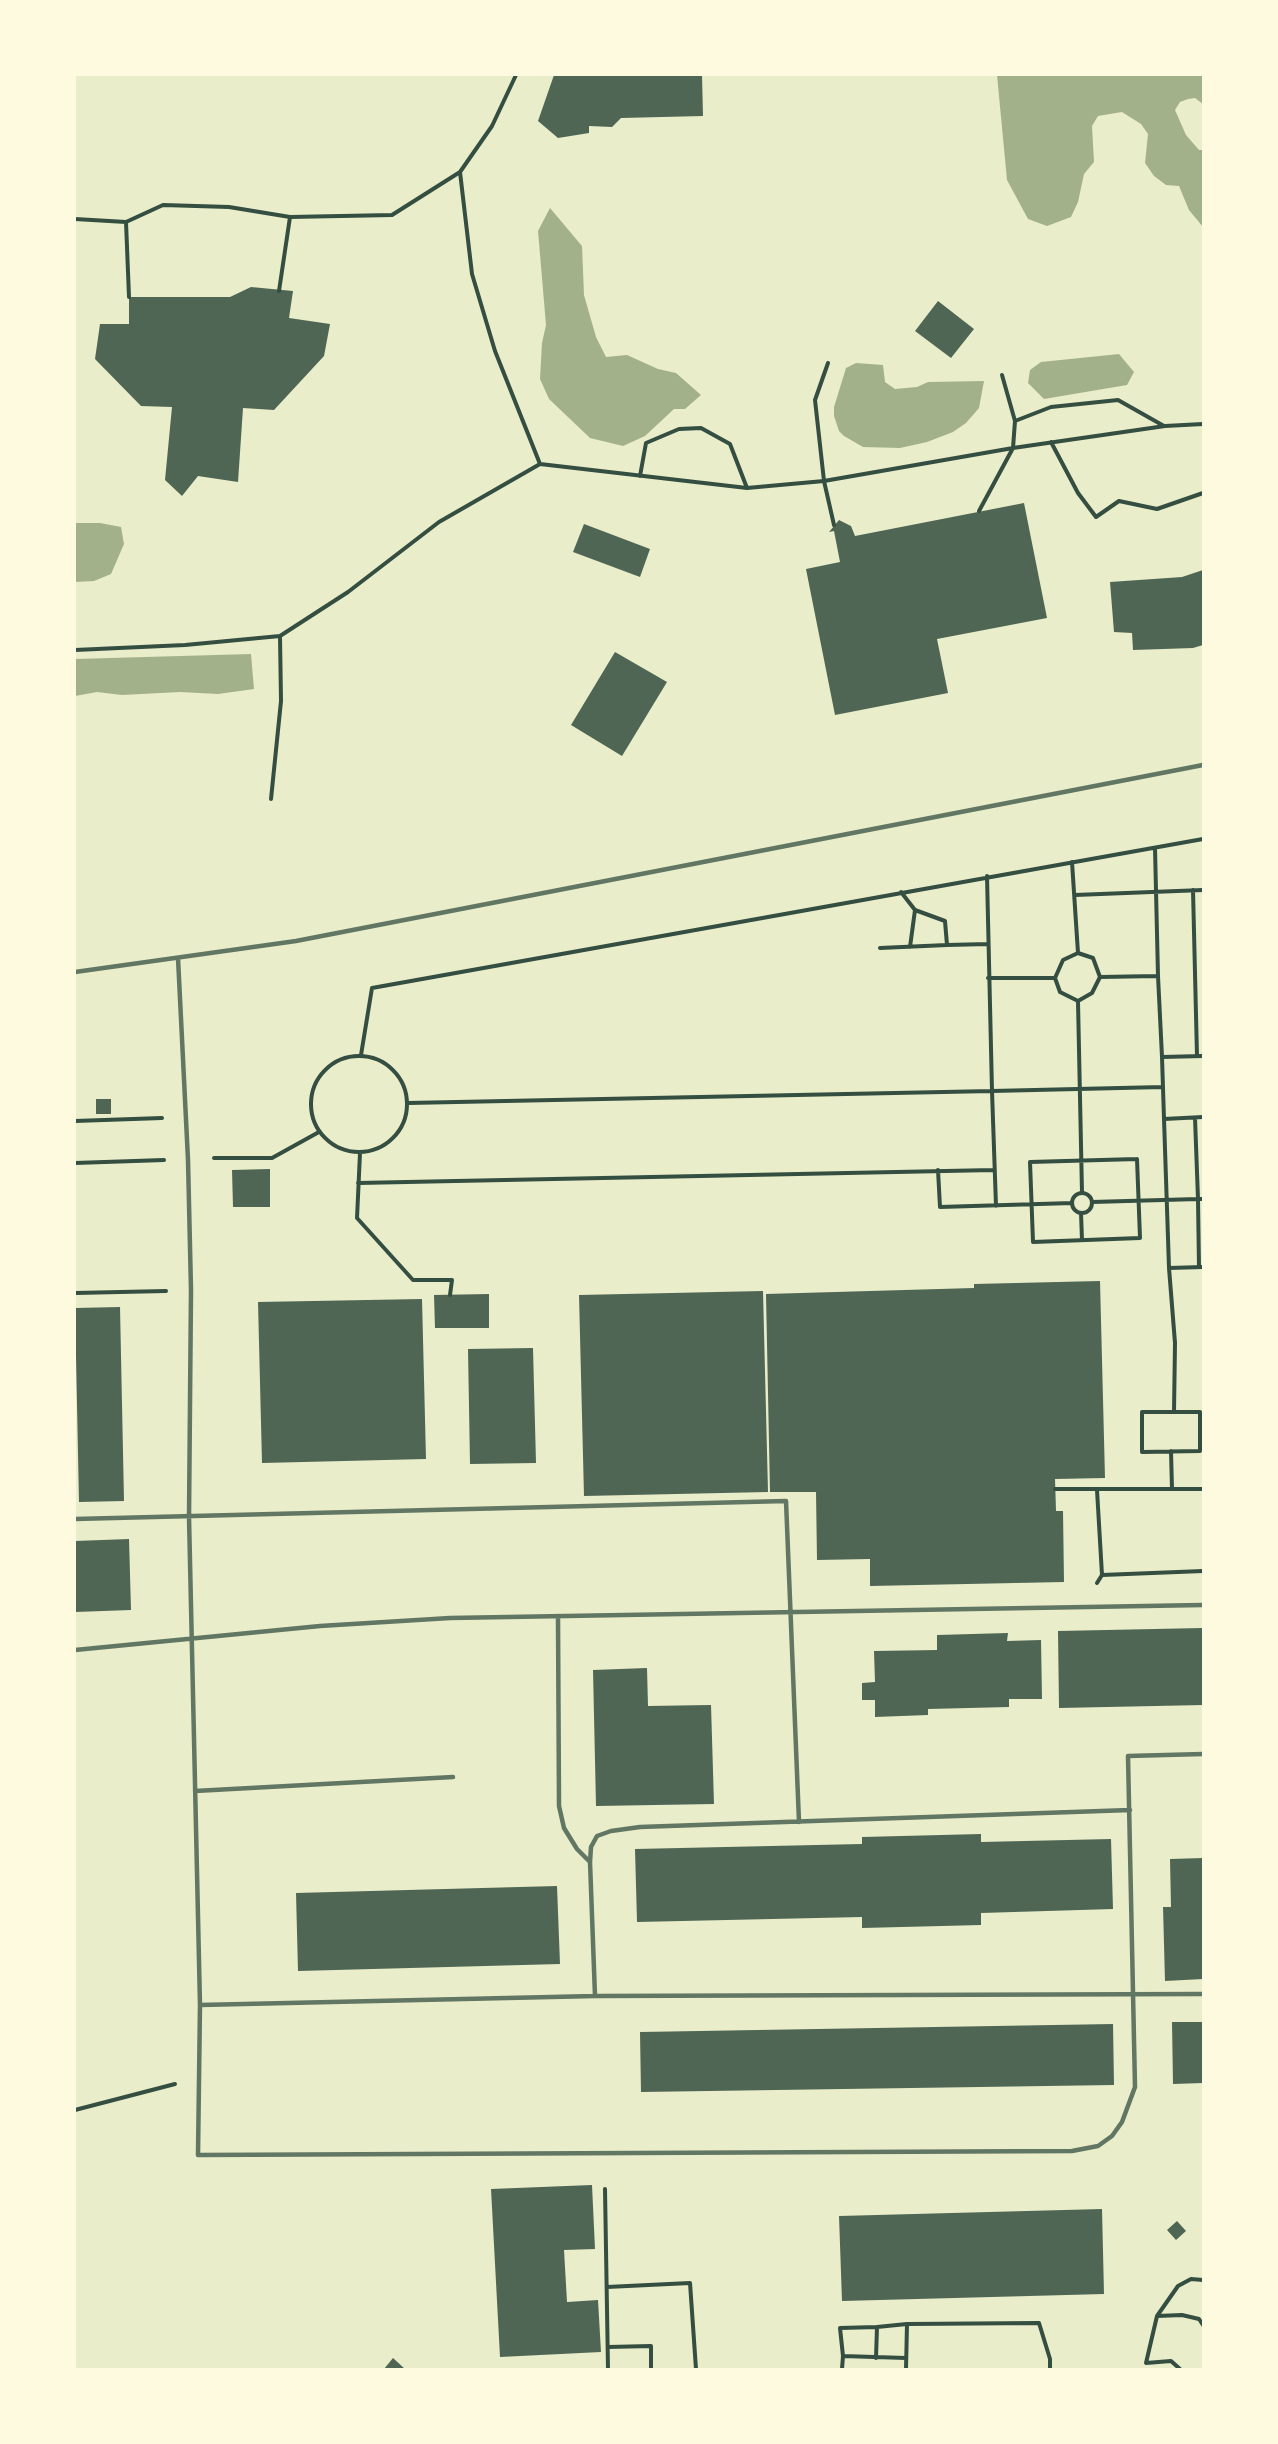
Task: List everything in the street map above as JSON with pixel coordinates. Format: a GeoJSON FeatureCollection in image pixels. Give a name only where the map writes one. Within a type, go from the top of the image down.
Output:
{"type":"FeatureCollection","features":[{"type":"Feature","properties":{"kind":"lane"},"geometry":{"type":"LineString","coordinates":[[75,972],[296,941],[1203,765]]}},
{"type":"Feature","properties":{"kind":"lane"},"geometry":{"type":"LineString","coordinates":[[178,958],[191,1290],[189,1516],[200,2005],[198,2155],[1072,2151],[1098,2146],[1112,2136],[1129,2105],[1135,2087],[1128,1756],[1203,1754]]}},
{"type":"Feature","properties":{"kind":"lane"},"geometry":{"type":"LineString","coordinates":[[75,1519],[786,1501],[799,1822]]}},
{"type":"Feature","properties":{"kind":"lane"},"geometry":{"type":"LineString","coordinates":[[75,1650],[341,1624],[450,1618],[1203,1605]]}},
{"type":"Feature","properties":{"kind":"lane"},"geometry":{"type":"LineString","coordinates":[[558,1616],[559,1806],[564,1828],[577,1849],[590,1862]]}},
{"type":"Feature","properties":{"kind":"lane"},"geometry":{"type":"LineString","coordinates":[[195,1791],[453,1777]]}},
{"type":"Feature","properties":{"kind":"lane"},"geometry":{"type":"LineString","coordinates":[[595,1996],[591,1847],[597,1836],[611,1831],[640,1827],[1130,1810]]}},
{"type":"Feature","properties":{"kind":"lane"},"geometry":{"type":"LineString","coordinates":[[200,2005],[595,1996],[1203,1994]]}},
{"type":"Feature","properties":{"kind":"path"},"geometry":{"type":"LineString","coordinates":[[75,219],[126,222],[163,205],[229,207],[290,217],[392,215],[460,172],[492,126],[516,75]]}},
{"type":"Feature","properties":{"kind":"path"},"geometry":{"type":"LineString","coordinates":[[460,172],[472,274],[495,351],[540,464]]}},
{"type":"Feature","properties":{"kind":"path"},"geometry":{"type":"LineString","coordinates":[[279,291],[290,217]]}},
{"type":"Feature","properties":{"kind":"path"},"geometry":{"type":"LineString","coordinates":[[126,222],[129,297]]}},
{"type":"Feature","properties":{"kind":"path"},"geometry":{"type":"LineString","coordinates":[[828,363],[815,400],[824,481],[834,525]]}},
{"type":"Feature","properties":{"kind":"path"},"geometry":{"type":"LineString","coordinates":[[980,511],[1013,448],[1015,421],[1002,375]]}},
{"type":"Feature","properties":{"kind":"path"},"geometry":{"type":"LineString","coordinates":[[1015,421],[1051,407],[1118,400],[1165,426]]}},
{"type":"Feature","properties":{"kind":"path"},"geometry":{"type":"LineString","coordinates":[[75,650],[185,645],[280,636],[348,592],[439,522],[540,464],[747,488],[824,481],[1051,442],[1165,426],[1203,424]]}},
{"type":"Feature","properties":{"kind":"path"},"geometry":{"type":"LineString","coordinates":[[640,476],[646,443],[679,429],[701,428],[730,444],[747,488]]}},
{"type":"Feature","properties":{"kind":"path"},"geometry":{"type":"LineString","coordinates":[[1051,442],[1078,493],[1096,517],[1119,501],[1157,509],[1203,493]]}},
{"type":"Feature","properties":{"kind":"path"},"geometry":{"type":"LineString","coordinates":[[271,799],[281,701],[280,636]]}},
{"type":"Feature","properties":{"kind":"path"},"geometry":{"type":"LineString","coordinates":[[361,1054],[372,988],[1203,839]]}},
{"type":"Feature","properties":{"kind":"path"},"geometry":{"type":"LineString","coordinates":[[1155,847],[1166,1200],[1175,1343],[1174,1412]]}},
{"type":"Feature","properties":{"kind":"path"},"geometry":{"type":"LineString","coordinates":[[1072,862],[1078,953]]}},
{"type":"Feature","properties":{"kind":"path"},"geometry":{"type":"LineString","coordinates":[[987,876],[996,1206]]}},
{"type":"Feature","properties":{"kind":"path"},"geometry":{"type":"LineString","coordinates":[[1194,890],[1197,1056]]}},
{"type":"Feature","properties":{"kind":"path"},"geometry":{"type":"LineString","coordinates":[[1075,895],[1203,890]]}},
{"type":"Feature","properties":{"kind":"path"},"geometry":{"type":"LineString","coordinates":[[902,892],[915,910],[945,921],[947,945]]}},
{"type":"Feature","properties":{"kind":"path"},"geometry":{"type":"LineString","coordinates":[[910,947],[915,910]]}},
{"type":"Feature","properties":{"kind":"path"},"geometry":{"type":"LineString","coordinates":[[880,948],[988,944]]}},
{"type":"Feature","properties":{"kind":"path"},"geometry":{"type":"LineString","coordinates":[[1078,953],[1093,958],[1100,977],[1092,993],[1078,1001],[1060,992],[1055,978],[1063,960],[1078,953]]}},
{"type":"Feature","properties":{"kind":"path"},"geometry":{"type":"LineString","coordinates":[[1100,977],[1158,976]]}},
{"type":"Feature","properties":{"kind":"path"},"geometry":{"type":"LineString","coordinates":[[988,978],[1055,978]]}},
{"type":"Feature","properties":{"kind":"path"},"geometry":{"type":"LineString","coordinates":[[1078,1001],[1082,1193]]}},
{"type":"Feature","properties":{"kind":"path"},"geometry":{"type":"LineString","coordinates":[[361,1054],[384,1061],[400,1078],[408,1103],[402,1128],[380,1148],[360,1153],[340,1149],[319,1132],[312,1119],[310,1096],[315,1082],[329,1065],[344,1057],[361,1054]]}},
{"type":"Feature","properties":{"kind":"path"},"geometry":{"type":"LineString","coordinates":[[1162,1057],[1203,1056]]}},
{"type":"Feature","properties":{"kind":"path"},"geometry":{"type":"LineString","coordinates":[[408,1103],[1163,1087]]}},
{"type":"Feature","properties":{"kind":"path"},"geometry":{"type":"LineString","coordinates":[[75,1121],[186,1118]]}},
{"type":"Feature","properties":{"kind":"path"},"geometry":{"type":"LineString","coordinates":[[1169,1268],[1201,1267],[1195,1118]]}},
{"type":"Feature","properties":{"kind":"path"},"geometry":{"type":"LineString","coordinates":[[1164,1119],[1203,1118]]}},
{"type":"Feature","properties":{"kind":"path"},"geometry":{"type":"LineString","coordinates":[[272,1158],[319,1132]]}},
{"type":"Feature","properties":{"kind":"path"},"geometry":{"type":"LineString","coordinates":[[360,1153],[357,1218],[413,1280],[452,1280],[450,1295]]}},
{"type":"Feature","properties":{"kind":"path"},"geometry":{"type":"LineString","coordinates":[[1137,1159],[1140,1238],[1033,1242],[1030,1162],[1081,1161],[1137,1159]]}},
{"type":"Feature","properties":{"kind":"path"},"geometry":{"type":"LineString","coordinates":[[938,1170],[940,1207],[1072,1203]]}},
{"type":"Feature","properties":{"kind":"path"},"geometry":{"type":"LineString","coordinates":[[358,1183],[994,1170]]}},
{"type":"Feature","properties":{"kind":"path"},"geometry":{"type":"LineString","coordinates":[[1081,1213],[1074,1209],[1072,1203],[1074,1196],[1082,1193],[1089,1196],[1092,1203]]}},
{"type":"Feature","properties":{"kind":"path"},"geometry":{"type":"LineString","coordinates":[[1092,1203],[1200,1199]]}},
{"type":"Feature","properties":{"kind":"path"},"geometry":{"type":"LineString","coordinates":[[1081,1213],[1088,1210],[1092,1203]]}},
{"type":"Feature","properties":{"kind":"path"},"geometry":{"type":"LineString","coordinates":[[1081,1213],[1082,1240]]}},
{"type":"Feature","properties":{"kind":"path"},"geometry":{"type":"LineString","coordinates":[[75,1293],[191,1290]]}},
{"type":"Feature","properties":{"kind":"path"},"geometry":{"type":"LineString","coordinates":[[1142,1412],[1174,1412],[1200,1412],[1200,1451],[1142,1452],[1142,1412]]}},
{"type":"Feature","properties":{"kind":"path"},"geometry":{"type":"LineString","coordinates":[[1171,1452],[1172,1489]]}},
{"type":"Feature","properties":{"kind":"path"},"geometry":{"type":"LineString","coordinates":[[1055,1490],[1203,1489]]}},
{"type":"Feature","properties":{"kind":"path"},"geometry":{"type":"LineString","coordinates":[[1097,1490],[1102,1575],[1203,1571]]}},
{"type":"Feature","properties":{"kind":"path"},"geometry":{"type":"LineString","coordinates":[[75,2110],[199,2078]]}},
{"type":"Feature","properties":{"kind":"path"},"geometry":{"type":"LineString","coordinates":[[605,2189],[608,2369]]}},
{"type":"Feature","properties":{"kind":"path"},"geometry":{"type":"LineString","coordinates":[[1145,2369],[1158,2316],[1178,2286],[1191,2279],[1203,2280]]}},
{"type":"Feature","properties":{"kind":"path"},"geometry":{"type":"LineString","coordinates":[[607,2287],[690,2283],[696,2369]]}},
{"type":"Feature","properties":{"kind":"path"},"geometry":{"type":"LineString","coordinates":[[1158,2316],[1182,2315],[1199,2319],[1203,2325]]}},
{"type":"Feature","properties":{"kind":"path"},"geometry":{"type":"LineString","coordinates":[[842,2369],[840,2328],[907,2324],[1039,2323],[1050,2359],[1050,2369]]}},
{"type":"Feature","properties":{"kind":"path"},"geometry":{"type":"LineString","coordinates":[[906,2369],[907,2324]]}},
{"type":"Feature","properties":{"kind":"path"},"geometry":{"type":"LineString","coordinates":[[876,2358],[877,2327]]}},
{"type":"Feature","properties":{"kind":"path"},"geometry":{"type":"LineString","coordinates":[[608,2347],[651,2346],[651,2369]]}},
{"type":"Feature","properties":{"kind":"path"},"geometry":{"type":"LineString","coordinates":[[843,2356],[906,2358]]}},
{"type":"Feature","properties":{"kind":"path"},"geometry":{"type":"LineString","coordinates":[[1146,2363],[1171,2361],[1180,2369]]}},
{"type":"Feature","properties":{"kind":"shaded area"},"geometry":{"type":"Polygon","coordinates":[[[997,75],[1203,75],[1203,104],[1195,98],[1188,99],[1180,102],[1175,110],[1186,135],[1199,150],[1203,150],[1203,227],[1189,210],[1179,186],[1166,185],[1154,176],[1145,163],[1148,134],[1141,124],[1122,112],[1098,116],[1092,126],[1094,162],[1084,174],[1078,202],[1071,217],[1047,226],[1028,219],[1007,180],[997,75]]]}},
{"type":"Feature","properties":{"kind":"shaded area"},"geometry":{"type":"Polygon","coordinates":[[[550,208],[582,246],[584,295],[596,337],[606,357],[627,355],[658,369],[676,373],[701,395],[685,409],[674,409],[645,436],[623,446],[590,438],[549,399],[540,379],[542,343],[546,325],[538,231],[550,208]]]}},
{"type":"Feature","properties":{"kind":"shaded area"},"geometry":{"type":"Polygon","coordinates":[[[1119,354],[1134,372],[1127,385],[1044,399],[1028,383],[1030,370],[1041,362],[1119,354]]]}},
{"type":"Feature","properties":{"kind":"shaded area"},"geometry":{"type":"Polygon","coordinates":[[[856,363],[883,365],[885,382],[895,389],[917,387],[928,382],[984,381],[979,408],[966,423],[953,432],[927,442],[900,448],[863,447],[839,431],[834,416],[834,407],[846,368],[856,363]]]}},
{"type":"Feature","properties":{"kind":"shaded area"},"geometry":{"type":"Polygon","coordinates":[[[75,523],[100,523],[121,527],[124,544],[111,574],[94,581],[75,582],[75,523]]]}},
{"type":"Feature","properties":{"kind":"shaded area"},"geometry":{"type":"Polygon","coordinates":[[[251,654],[254,689],[218,694],[180,692],[122,695],[97,692],[75,696],[75,659],[251,654]]]}},
{"type":"Feature","properties":{"kind":"building"},"geometry":{"type":"Polygon","coordinates":[[[554,75],[702,75],[703,116],[621,118],[612,127],[589,126],[589,133],[558,138],[538,121],[554,75]]]}},
{"type":"Feature","properties":{"kind":"building"},"geometry":{"type":"Polygon","coordinates":[[[251,287],[293,291],[289,318],[330,324],[324,356],[274,410],[243,408],[238,482],[198,476],[182,496],[165,480],[172,407],[141,406],[95,359],[100,324],[129,324],[129,297],[230,297],[251,287]]]}},
{"type":"Feature","properties":{"kind":"building"},"geometry":{"type":"Polygon","coordinates":[[[938,301],[974,329],[951,358],[915,331],[938,301]]]}},
{"type":"Feature","properties":{"kind":"building"},"geometry":{"type":"Polygon","coordinates":[[[1024,503],[1047,618],[937,639],[948,693],[835,715],[806,569],[840,562],[834,531],[829,532],[839,520],[851,526],[855,536],[1024,503]]]}},
{"type":"Feature","properties":{"kind":"building"},"geometry":{"type":"Polygon","coordinates":[[[584,524],[650,549],[640,577],[573,552],[584,524]]]}},
{"type":"Feature","properties":{"kind":"building"},"geometry":{"type":"Polygon","coordinates":[[[1203,570],[1203,645],[1193,648],[1133,650],[1132,633],[1114,632],[1110,582],[1182,577],[1203,570]]]}},
{"type":"Feature","properties":{"kind":"building"},"geometry":{"type":"Polygon","coordinates":[[[615,652],[667,682],[622,756],[571,725],[615,652]]]}},
{"type":"Feature","properties":{"kind":"building"},"geometry":{"type":"Polygon","coordinates":[[[96,1099],[111,1099],[111,1114],[96,1114],[96,1099]]]}},
{"type":"Feature","properties":{"kind":"building"},"geometry":{"type":"Polygon","coordinates":[[[270,1169],[270,1207],[233,1207],[232,1170],[270,1169]]]}},
{"type":"Feature","properties":{"kind":"building"},"geometry":{"type":"Polygon","coordinates":[[[1100,1281],[1105,1478],[1055,1479],[1056,1511],[1063,1511],[1064,1582],[870,1586],[870,1559],[817,1560],[816,1492],[770,1492],[766,1294],[974,1288],[974,1284],[1100,1281]]]}},
{"type":"Feature","properties":{"kind":"building"},"geometry":{"type":"Polygon","coordinates":[[[763,1291],[768,1492],[584,1496],[579,1295],[763,1291]]]}},
{"type":"Feature","properties":{"kind":"building"},"geometry":{"type":"Polygon","coordinates":[[[489,1294],[489,1328],[435,1328],[434,1295],[489,1294]]]}},
{"type":"Feature","properties":{"kind":"building"},"geometry":{"type":"Polygon","coordinates":[[[422,1299],[426,1459],[262,1463],[258,1302],[422,1299]]]}},
{"type":"Feature","properties":{"kind":"building"},"geometry":{"type":"Polygon","coordinates":[[[120,1307],[124,1501],[79,1502],[75,1308],[120,1307]]]}},
{"type":"Feature","properties":{"kind":"building"},"geometry":{"type":"Polygon","coordinates":[[[533,1348],[536,1463],[470,1464],[468,1349],[533,1348]]]}},
{"type":"Feature","properties":{"kind":"building"},"geometry":{"type":"Polygon","coordinates":[[[129,1539],[131,1610],[75,1612],[75,1541],[129,1539]]]}},
{"type":"Feature","properties":{"kind":"building"},"geometry":{"type":"Polygon","coordinates":[[[1203,1628],[1203,1705],[1059,1708],[1058,1631],[1203,1628]]]}},
{"type":"Feature","properties":{"kind":"building"},"geometry":{"type":"Polygon","coordinates":[[[1008,1633],[1007,1641],[1041,1640],[1042,1699],[1009,1699],[1009,1707],[928,1709],[928,1715],[875,1717],[875,1700],[862,1700],[862,1683],[875,1682],[874,1651],[937,1650],[937,1635],[1008,1633]]]}},
{"type":"Feature","properties":{"kind":"building"},"geometry":{"type":"Polygon","coordinates":[[[647,1668],[648,1706],[711,1705],[714,1804],[596,1806],[593,1670],[647,1668]]]}},
{"type":"Feature","properties":{"kind":"building"},"geometry":{"type":"Polygon","coordinates":[[[981,1834],[981,1842],[1111,1839],[1113,1909],[981,1913],[981,1925],[862,1928],[862,1917],[637,1922],[635,1849],[862,1844],[862,1837],[981,1834]]]}},
{"type":"Feature","properties":{"kind":"building"},"geometry":{"type":"Polygon","coordinates":[[[1203,1858],[1203,1979],[1165,1981],[1163,1907],[1171,1907],[1170,1859],[1203,1858]]]}},
{"type":"Feature","properties":{"kind":"building"},"geometry":{"type":"Polygon","coordinates":[[[557,1886],[560,1964],[298,1971],[296,1893],[557,1886]]]}},
{"type":"Feature","properties":{"kind":"building"},"geometry":{"type":"Polygon","coordinates":[[[1172,2022],[1203,2022],[1203,2083],[1173,2084],[1172,2022]]]}},
{"type":"Feature","properties":{"kind":"building"},"geometry":{"type":"Polygon","coordinates":[[[1113,2024],[1114,2085],[641,2092],[640,2032],[1113,2024]]]}},
{"type":"Feature","properties":{"kind":"building"},"geometry":{"type":"Polygon","coordinates":[[[592,2185],[595,2249],[564,2250],[567,2302],[598,2300],[601,2352],[500,2357],[491,2189],[592,2185]]]}},
{"type":"Feature","properties":{"kind":"building"},"geometry":{"type":"Polygon","coordinates":[[[1102,2209],[1104,2294],[842,2301],[839,2216],[1102,2209]]]}},
{"type":"Feature","properties":{"kind":"building"},"geometry":{"type":"Polygon","coordinates":[[[1177,2221],[1186,2231],[1176,2240],[1167,2230],[1177,2221]]]}},
{"type":"Feature","properties":{"kind":"building"},"geometry":{"type":"Polygon","coordinates":[[[393,2358],[405,2369],[384,2369],[393,2358]]]}}]}
